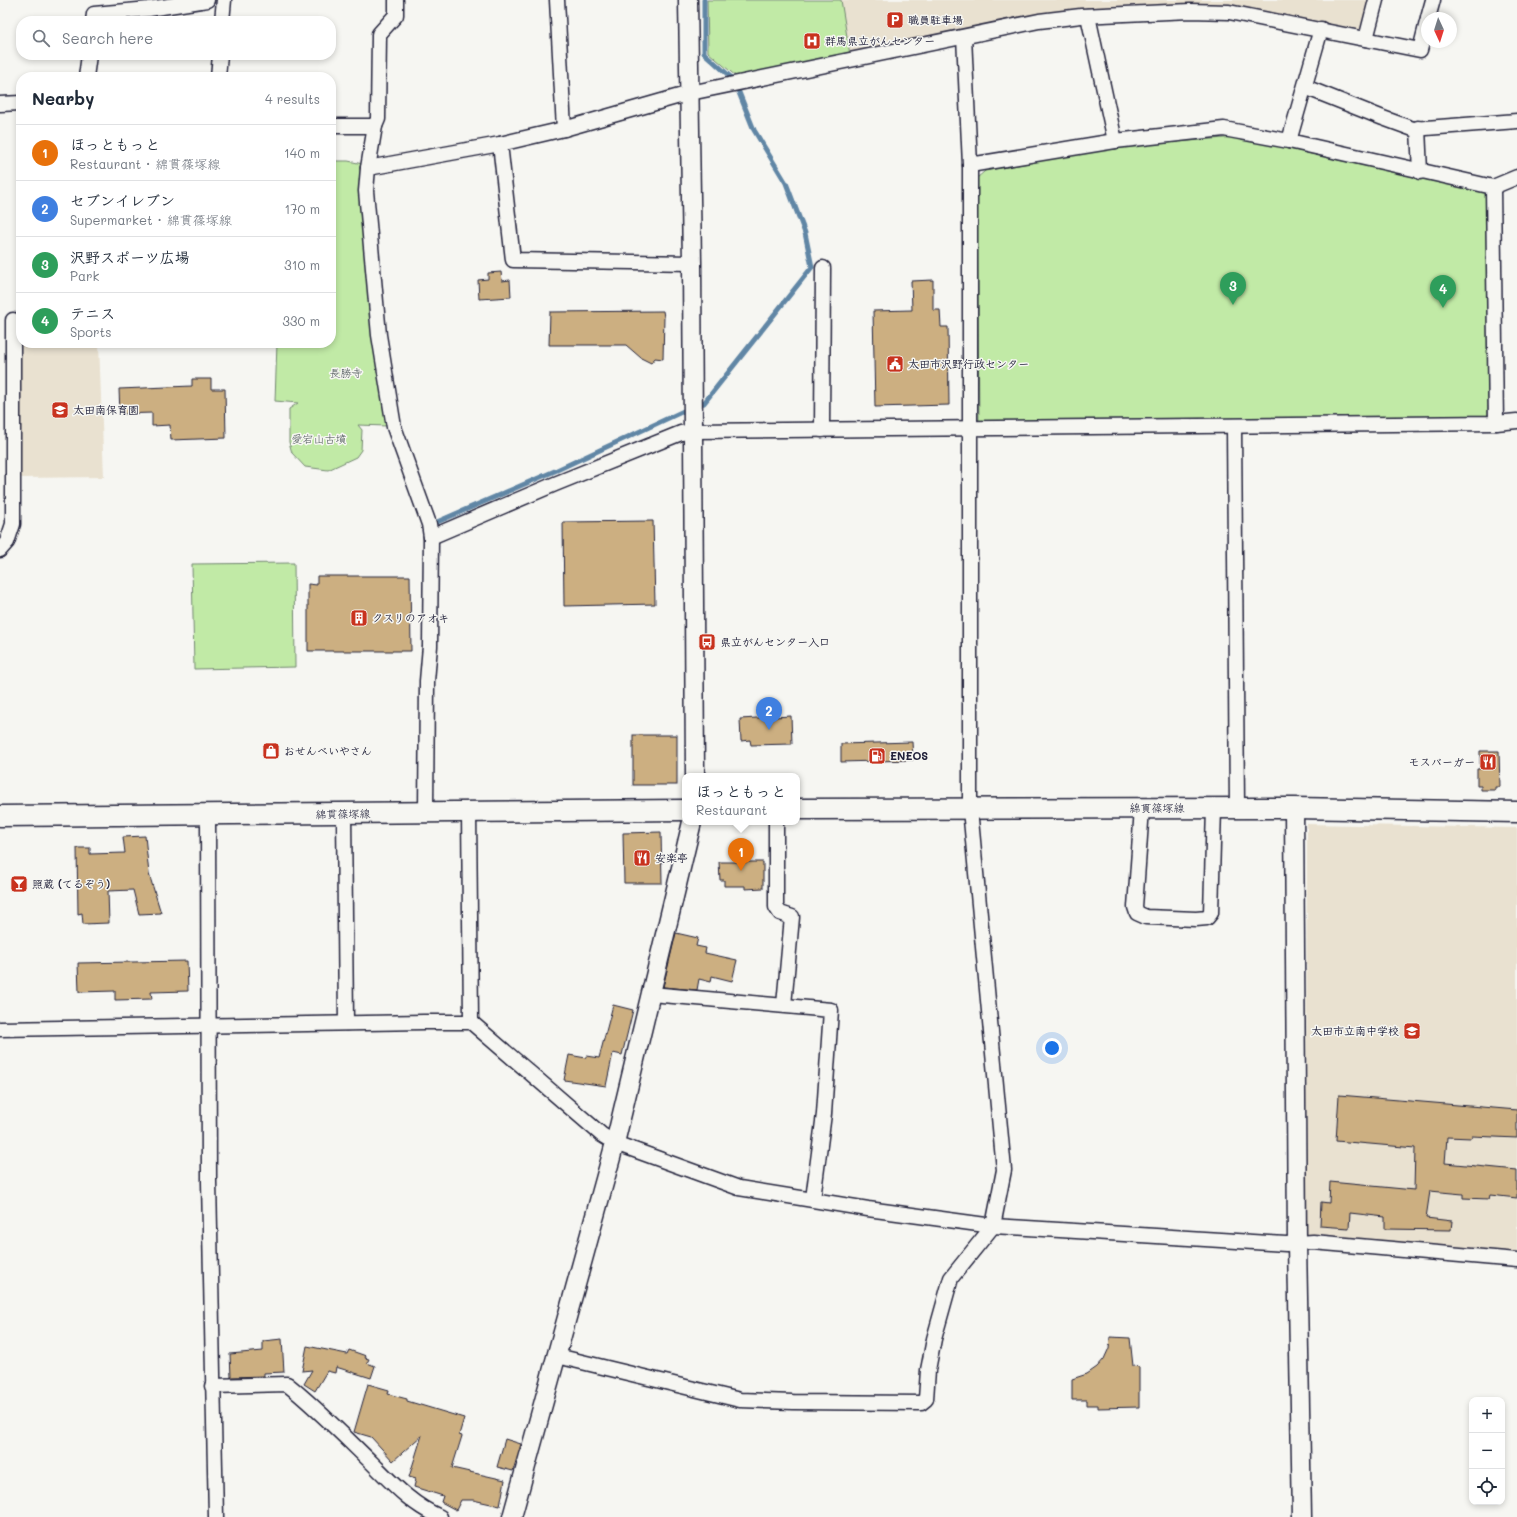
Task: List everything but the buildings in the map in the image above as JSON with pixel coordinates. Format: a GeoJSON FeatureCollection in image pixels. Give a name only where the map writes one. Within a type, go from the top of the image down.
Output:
{"type":"FeatureCollection","features":[{"type":"Feature","properties":{"kind":"main road","name":"綿貫篠塚線"},"geometry":{"type":"LineString","coordinates":[[800,809],[1294,808],[1517,812]]}},
{"type":"Feature","properties":{"kind":"main road","name":"綿貫篠塚線"},"geometry":{"type":"LineString","coordinates":[[0,816],[682,810]]}},
{"type":"Feature","properties":{"kind":"street"},"geometry":{"type":"LineString","coordinates":[[94,16],[94,14],[149,9],[207,0]]}},
{"type":"Feature","properties":{"kind":"street"},"geometry":{"type":"LineString","coordinates":[[222,16],[224,0]]}},
{"type":"Feature","properties":{"kind":"street"},"geometry":{"type":"LineString","coordinates":[[396,0],[396,15],[379,34],[378,119],[375,126],[366,191],[379,334],[394,427],[429,524],[431,537],[430,646],[427,681],[426,813]]}},
{"type":"Feature","properties":{"kind":"street"},"geometry":{"type":"LineString","coordinates":[[556,0],[564,129]]}},
{"type":"Feature","properties":{"kind":"street"},"geometry":{"type":"LineString","coordinates":[[688,0],[692,262],[695,773]]}},
{"type":"Feature","properties":{"kind":"street"},"geometry":{"type":"LineString","coordinates":[[1366,39],[1376,0]]}},
{"type":"Feature","properties":{"kind":"street"},"geometry":{"type":"LineString","coordinates":[[1430,12],[1433,0]]}},
{"type":"Feature","properties":{"kind":"street"},"geometry":{"type":"LineString","coordinates":[[368,168],[500,144],[564,129],[690,93],[1040,21],[1088,16],[1190,11],[1229,12],[1321,29],[1420,50],[1421,46]]}},
{"type":"Feature","properties":{"kind":"street"},"geometry":{"type":"LineString","coordinates":[[1088,16],[1115,141]]}},
{"type":"Feature","properties":{"kind":"street"},"geometry":{"type":"LineString","coordinates":[[1289,141],[1321,29]]}},
{"type":"Feature","properties":{"kind":"street"},"geometry":{"type":"LineString","coordinates":[[557,1356],[740,1400],[921,1403],[926,1399],[929,1362],[951,1278],[994,1226],[1004,1170],[970,809],[970,165],[964,37]]}},
{"type":"Feature","properties":{"kind":"street"},"geometry":{"type":"LineString","coordinates":[[87,72],[88,60]]}},
{"type":"Feature","properties":{"kind":"street"},"geometry":{"type":"LineString","coordinates":[[218,72],[220,60]]}},
{"type":"Feature","properties":{"kind":"street"},"geometry":{"type":"LineString","coordinates":[[1305,87],[1413,129],[1517,121]]}},
{"type":"Feature","properties":{"kind":"street"},"geometry":{"type":"LineString","coordinates":[[0,104],[16,103]]}},
{"type":"Feature","properties":{"kind":"street"},"geometry":{"type":"LineString","coordinates":[[336,126],[375,126]]}},
{"type":"Feature","properties":{"kind":"street"},"geometry":{"type":"LineString","coordinates":[[1418,128],[1420,172]]}},
{"type":"Feature","properties":{"kind":"street"},"geometry":{"type":"LineString","coordinates":[[970,165],[1115,141],[1224,129],[1289,141],[1420,172],[1493,187],[1517,177]]}},
{"type":"Feature","properties":{"kind":"street"},"geometry":{"type":"LineString","coordinates":[[500,144],[513,260],[692,262]]}},
{"type":"Feature","properties":{"kind":"street"},"geometry":{"type":"LineString","coordinates":[[1493,187],[1496,422]]}},
{"type":"Feature","properties":{"kind":"street"},"geometry":{"type":"LineString","coordinates":[[822,430],[823,268]]}},
{"type":"Feature","properties":{"kind":"street"},"geometry":{"type":"LineString","coordinates":[[0,550],[7,542],[13,524],[11,320]]}},
{"type":"Feature","properties":{"kind":"street"},"geometry":{"type":"LineString","coordinates":[[431,537],[681,432],[969,428],[1234,427],[1517,421]]}},
{"type":"Feature","properties":{"kind":"street"},"geometry":{"type":"LineString","coordinates":[[1234,427],[1237,808]]}},
{"type":"Feature","properties":{"kind":"street"},"geometry":{"type":"LineString","coordinates":[[1142,808],[1136,907],[1138,913],[1146,917],[1196,919],[1207,918],[1211,913],[1214,808]]}},
{"type":"Feature","properties":{"kind":"street"},"geometry":{"type":"LineString","coordinates":[[1294,808],[1297,1243],[1302,1517]]}},
{"type":"Feature","properties":{"kind":"street"},"geometry":{"type":"LineString","coordinates":[[469,812],[471,1022]]}},
{"type":"Feature","properties":{"kind":"street"},"geometry":{"type":"LineString","coordinates":[[344,813],[346,1023]]}},
{"type":"Feature","properties":{"kind":"street"},"geometry":{"type":"LineString","coordinates":[[208,815],[209,1182],[212,1386],[216,1517]]}},
{"type":"Feature","properties":{"kind":"street"},"geometry":{"type":"LineString","coordinates":[[512,1517],[615,1144],[691,825]]}},
{"type":"Feature","properties":{"kind":"street"},"geometry":{"type":"LineString","coordinates":[[776,825],[776,907],[780,913],[792,917],[784,1005]]}},
{"type":"Feature","properties":{"kind":"street"},"geometry":{"type":"LineString","coordinates":[[651,994],[831,1010],[824,1114],[813,1200]]}},
{"type":"Feature","properties":{"kind":"street"},"geometry":{"type":"LineString","coordinates":[[0,1029],[471,1022],[602,1135],[615,1144],[739,1188],[868,1209],[994,1226],[1286,1244],[1313,1242],[1517,1260]]}},
{"type":"Feature","properties":{"kind":"street"},"geometry":{"type":"LineString","coordinates":[[212,1386],[287,1384],[306,1399],[406,1496],[425,1510],[440,1517]]}},
{"type":"Feature","properties":{"kind":"shaded area","name":"群馬県立がんセンター"},"geometry":{"type":"Polygon","coordinates":[[[707,0],[1368,0],[1360,30],[1233,7],[1081,10],[738,78],[708,52],[707,0]]]}},
{"type":"Feature","properties":{"kind":"shaded area","name":"太田南保育園"},"geometry":{"type":"Polygon","coordinates":[[[19,348],[99,348],[104,477],[19,478],[19,348]]]}},
{"type":"Feature","properties":{"kind":"shaded area","name":"太田市立南中学校"},"geometry":{"type":"Polygon","coordinates":[[[1307,824],[1517,828],[1517,1254],[1306,1235],[1307,824]]]}},
{"type":"Feature","properties":{"kind":"green space"},"geometry":{"type":"Polygon","coordinates":[[[707,0],[841,0],[850,55],[738,78],[708,52],[707,0]]]}},
{"type":"Feature","properties":{"kind":"green space"},"geometry":{"type":"Polygon","coordinates":[[[1236,137],[1486,193],[1488,417],[979,425],[977,178],[985,171],[1089,152],[1154,144],[1236,137]]]}},
{"type":"Feature","properties":{"kind":"green space","name":"長勝寺"},"geometry":{"type":"Polygon","coordinates":[[[336,161],[348,161],[363,164],[387,426],[358,425],[362,430],[361,450],[356,457],[328,470],[305,467],[292,453],[289,442],[289,409],[298,403],[275,401],[277,348],[336,348],[336,161]]]}},
{"type":"Feature","properties":{"kind":"green space"},"geometry":{"type":"Polygon","coordinates":[[[294,563],[295,667],[194,669],[192,564],[294,563]]]}},
{"type":"Feature","properties":{"kind":"waterway"},"geometry":{"type":"LineString","coordinates":[[697,405],[704,403],[812,267],[805,233],[786,183],[754,130],[734,80],[704,53],[704,0]]}},
{"type":"Feature","properties":{"kind":"waterway"},"geometry":{"type":"LineString","coordinates":[[437,522],[557,470],[690,408]]}},
{"type":"Feature","properties":{"kind":"place","name":"職員駐車場"},"geometry":{"type":"Point","coordinates":[895,20]}},
{"type":"Feature","properties":{"kind":"place","name":"群馬県立がんセンター"},"geometry":{"type":"Point","coordinates":[812,41]}},
{"type":"Feature","properties":{"kind":"place","name":"沢野スポーツ広場"},"geometry":{"type":"Point","coordinates":[1233,305]}},
{"type":"Feature","properties":{"kind":"place","name":"テニス"},"geometry":{"type":"Point","coordinates":[1443,308]}},
{"type":"Feature","properties":{"kind":"place","name":"太田市沢野行政センター"},"geometry":{"type":"Point","coordinates":[895,364]}},
{"type":"Feature","properties":{"kind":"place","name":"太田南保育園"},"geometry":{"type":"Point","coordinates":[60,410]}},
{"type":"Feature","properties":{"kind":"place","name":"クスリのアオキ"},"geometry":{"type":"Point","coordinates":[359,618]}},
{"type":"Feature","properties":{"kind":"place","name":"県立がんセンター入口"},"geometry":{"type":"Point","coordinates":[707,642]}},
{"type":"Feature","properties":{"kind":"place","name":"セブンイレブン"},"geometry":{"type":"Point","coordinates":[769,730]}},
{"type":"Feature","properties":{"kind":"place","name":"おせんべいやさん"},"geometry":{"type":"Point","coordinates":[271,751]}},
{"type":"Feature","properties":{"kind":"place","name":"ENEOS"},"geometry":{"type":"Point","coordinates":[877,756]}},
{"type":"Feature","properties":{"kind":"place","name":"モスバーガー"},"geometry":{"type":"Point","coordinates":[1488,762]}},
{"type":"Feature","properties":{"kind":"place","name":"安楽亭"},"geometry":{"type":"Point","coordinates":[642,858]}},
{"type":"Feature","properties":{"kind":"place","name":"ほっともっと"},"geometry":{"type":"Point","coordinates":[741,871]}},
{"type":"Feature","properties":{"kind":"place","name":"照蔵 (てるぞう)"},"geometry":{"type":"Point","coordinates":[19,884]}},
{"type":"Feature","properties":{"kind":"place","name":"太田市立南中学校"},"geometry":{"type":"Point","coordinates":[1412,1031]}},
{"type":"Feature","properties":{"kind":"park label","name":"愛宕山古墳"},"geometry":{"type":"Point","coordinates":[319,439]}}]}
